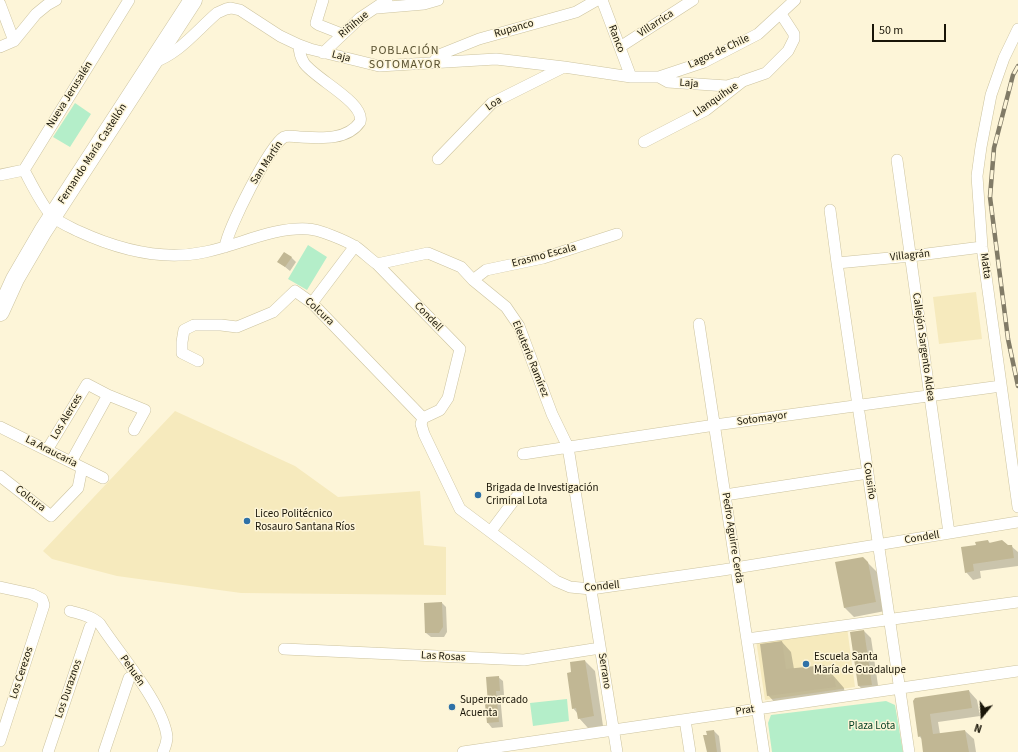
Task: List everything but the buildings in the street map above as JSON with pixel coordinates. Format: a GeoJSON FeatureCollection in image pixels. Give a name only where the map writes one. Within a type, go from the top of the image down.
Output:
{"type":"FeatureCollection","features":[{"type":"Feature","properties":{"kind":"main road","name":"Fernando María Castellón"},"geometry":{"type":"LineString","coordinates":[[0,312],[21,268],[52,216],[193,0]]}},
{"type":"Feature","properties":{"kind":"street","name":"Nueva Jerusalén"},"geometry":{"type":"LineString","coordinates":[[24,170],[129,0]]}},
{"type":"Feature","properties":{"kind":"street"},"geometry":{"type":"LineString","coordinates":[[324,0],[316,22],[318,25],[342,34]]}},
{"type":"Feature","properties":{"kind":"street","name":"Riñihue"},"geometry":{"type":"LineString","coordinates":[[323,53],[360,18],[387,0]]}},
{"type":"Feature","properties":{"kind":"street"},"geometry":{"type":"LineString","coordinates":[[374,8],[424,4],[438,0]]}},
{"type":"Feature","properties":{"kind":"street","name":"Rupanco"},"geometry":{"type":"LineString","coordinates":[[434,62],[439,55],[479,39],[576,12],[597,0]]}},
{"type":"Feature","properties":{"kind":"street","name":"Ranco"},"geometry":{"type":"LineString","coordinates":[[602,0],[631,77]]}},
{"type":"Feature","properties":{"kind":"street","name":"Villarrica"},"geometry":{"type":"LineString","coordinates":[[620,47],[693,0]]}},
{"type":"Feature","properties":{"kind":"street","name":"Lagos de Chile"},"geometry":{"type":"LineString","coordinates":[[631,77],[660,77],[704,62],[758,34],[795,0]]}},
{"type":"Feature","properties":{"kind":"street"},"geometry":{"type":"LineString","coordinates":[[0,47],[14,41],[36,14],[50,2]]}},
{"type":"Feature","properties":{"kind":"street"},"geometry":{"type":"LineString","coordinates":[[0,4],[14,41]]}},
{"type":"Feature","properties":{"kind":"street","name":"Laja"},"geometry":{"type":"LineString","coordinates":[[152,64],[173,53],[217,13],[226,8],[231,8],[240,10],[280,36],[298,45],[323,53],[379,66],[496,59],[631,77]]}},
{"type":"Feature","properties":{"kind":"street","name":"Llanquihue"},"geometry":{"type":"LineString","coordinates":[[644,142],[706,110],[743,81],[766,73],[788,51],[794,39],[794,34],[781,14]]}},
{"type":"Feature","properties":{"kind":"street","name":"Matta"},"geometry":{"type":"LineString","coordinates":[[1018,29],[1004,58],[991,95],[977,176],[982,247],[1018,507]]}},
{"type":"Feature","properties":{"kind":"street","name":"San Martín"},"geometry":{"type":"LineString","coordinates":[[225,247],[230,229],[250,190],[272,152],[283,139],[288,136],[319,138],[334,136],[351,130],[360,122],[360,113],[354,105],[321,79],[305,64],[299,52],[298,45]]}},
{"type":"Feature","properties":{"kind":"street","name":"Loa"},"geometry":{"type":"LineString","coordinates":[[438,159],[492,103],[564,67]]}},
{"type":"Feature","properties":{"kind":"street","name":"Laja"},"geometry":{"type":"LineString","coordinates":[[660,77],[668,82],[727,86],[743,81]]}},
{"type":"Feature","properties":{"kind":"street","name":"Callejón Sargento Aldea"},"geometry":{"type":"LineString","coordinates":[[897,160],[949,533]]}},
{"type":"Feature","properties":{"kind":"street"},"geometry":{"type":"LineString","coordinates":[[0,176],[24,170],[38,196],[52,216],[74,229],[116,246],[143,252],[184,255],[205,252],[272,233],[310,229],[331,235],[355,246],[377,264]]}},
{"type":"Feature","properties":{"kind":"street","name":"Cousiño"},"geometry":{"type":"LineString","coordinates":[[830,210],[909,752]]}},
{"type":"Feature","properties":{"kind":"street","name":"Erasmo Escala"},"geometry":{"type":"LineString","coordinates":[[472,280],[486,270],[543,258],[617,234]]}},
{"type":"Feature","properties":{"kind":"street"},"geometry":{"type":"LineString","coordinates":[[312,303],[355,246]]}},
{"type":"Feature","properties":{"kind":"street","name":"Villagrán"},"geometry":{"type":"LineString","coordinates":[[837,263],[982,247]]}},
{"type":"Feature","properties":{"kind":"street","name":"Eleuterio Ramírez"},"geometry":{"type":"LineString","coordinates":[[377,264],[428,253],[461,267],[472,280],[506,307],[519,326],[552,414],[568,447],[591,589]]}},
{"type":"Feature","properties":{"kind":"street","name":"Condell"},"geometry":{"type":"LineString","coordinates":[[377,264],[460,349],[448,398],[440,410],[423,418],[421,424],[424,434],[460,509],[556,581],[570,587],[591,589],[736,568],[1018,522]]}},
{"type":"Feature","properties":{"kind":"street","name":"Colcura"},"geometry":{"type":"LineString","coordinates":[[198,361],[182,353],[184,330],[194,325],[221,325],[237,327],[273,312],[295,291],[312,303],[423,418]]}},
{"type":"Feature","properties":{"kind":"street","name":"Pedro Aguirre Cerda"},"geometry":{"type":"LineString","coordinates":[[700,324],[764,752]]}},
{"type":"Feature","properties":{"kind":"street","name":"Los Alerces"},"geometry":{"type":"LineString","coordinates":[[47,450],[86,384],[108,395]]}},
{"type":"Feature","properties":{"kind":"street","name":"Sotomayor"},"geometry":{"type":"LineString","coordinates":[[523,454],[715,425],[1001,386]]}},
{"type":"Feature","properties":{"kind":"street"},"geometry":{"type":"LineString","coordinates":[[71,462],[108,395],[145,410],[134,430]]}},
{"type":"Feature","properties":{"kind":"street","name":"La Araucaria"},"geometry":{"type":"LineString","coordinates":[[0,427],[103,478]]}},
{"type":"Feature","properties":{"kind":"street","name":"Colcura"},"geometry":{"type":"LineString","coordinates":[[0,476],[51,516],[78,488],[82,468]]}},
{"type":"Feature","properties":{"kind":"street"},"geometry":{"type":"LineString","coordinates":[[726,495],[868,473]]}},
{"type":"Feature","properties":{"kind":"street"},"geometry":{"type":"LineString","coordinates":[[491,531],[518,495]]}},
{"type":"Feature","properties":{"kind":"street","name":"Los Cerezos"},"geometry":{"type":"LineString","coordinates":[[0,587],[32,594],[42,599],[44,605],[0,741]]}},
{"type":"Feature","properties":{"kind":"street","name":"Serrano"},"geometry":{"type":"LineString","coordinates":[[591,589],[617,752]]}},
{"type":"Feature","properties":{"kind":"street"},"geometry":{"type":"LineString","coordinates":[[747,639],[1018,602]]}},
{"type":"Feature","properties":{"kind":"street","name":"Pehuén"},"geometry":{"type":"LineString","coordinates":[[70,611],[95,620],[100,624],[152,699],[166,735],[167,742],[163,752]]}},
{"type":"Feature","properties":{"kind":"street","name":"Los Duraznos"},"geometry":{"type":"LineString","coordinates":[[48,752],[90,627]]}},
{"type":"Feature","properties":{"kind":"street","name":"Las Rosas"},"geometry":{"type":"LineString","coordinates":[[284,649],[524,660],[600,648]]}},
{"type":"Feature","properties":{"kind":"street","name":"Prat"},"geometry":{"type":"LineString","coordinates":[[469,752],[1018,671]]}},
{"type":"Feature","properties":{"kind":"street"},"geometry":{"type":"LineString","coordinates":[[104,752],[129,678]]}},
{"type":"Feature","properties":{"kind":"street"},"geometry":{"type":"LineString","coordinates":[[686,720],[690,752]]}},
{"type":"Feature","properties":{"kind":"shaded area"},"geometry":{"type":"Polygon","coordinates":[[[976,292],[982,339],[939,344],[933,297],[976,292]]]}},
{"type":"Feature","properties":{"kind":"shaded area","name":"Liceo Politécnico Rosauro Santana Ríos"},"geometry":{"type":"Polygon","coordinates":[[[175,411],[295,466],[338,497],[420,491],[424,545],[446,547],[446,595],[241,593],[117,576],[52,559],[43,551],[175,411]]]}},
{"type":"Feature","properties":{"kind":"shaded area","name":"Escuela Santa María de Guadalupe"},"geometry":{"type":"Polygon","coordinates":[[[847,627],[855,687],[765,700],[756,640],[847,627]]]}},
{"type":"Feature","properties":{"kind":"green space"},"geometry":{"type":"Polygon","coordinates":[[[75,103],[91,114],[70,147],[53,137],[75,103]]]}},
{"type":"Feature","properties":{"kind":"green space"},"geometry":{"type":"Polygon","coordinates":[[[308,245],[327,257],[307,290],[288,279],[308,245]]]}},
{"type":"Feature","properties":{"kind":"green space"},"geometry":{"type":"Polygon","coordinates":[[[567,699],[569,721],[533,726],[530,703],[567,699]]]}},
{"type":"Feature","properties":{"kind":"green space","name":"Plaza Lota"},"geometry":{"type":"Polygon","coordinates":[[[886,701],[895,705],[903,752],[772,752],[768,723],[771,715],[886,701]]]}},
{"type":"Feature","properties":{"kind":"railway"},"geometry":{"type":"LineString","coordinates":[[1018,66],[1013,75],[994,148],[990,197],[1008,339],[1018,386]]}},
{"type":"Feature","properties":{"kind":"place","name":"Brigada de Investigación Criminal Lota"},"geometry":{"type":"Point","coordinates":[478,495]}},
{"type":"Feature","properties":{"kind":"place","name":"Liceo Politécnico Rosauro Santana Ríos"},"geometry":{"type":"Point","coordinates":[247,521]}},
{"type":"Feature","properties":{"kind":"place","name":"Escuela Santa María de Guadalupe"},"geometry":{"type":"Point","coordinates":[806,664]}},
{"type":"Feature","properties":{"kind":"place","name":"Supermercado Acuenta"},"geometry":{"type":"Point","coordinates":[452,707]}},
{"type":"Feature","properties":{"kind":"district","name":"POBLACIÓN SOTOMAYOR"},"geometry":{"type":"Point","coordinates":[405,58]}}]}
